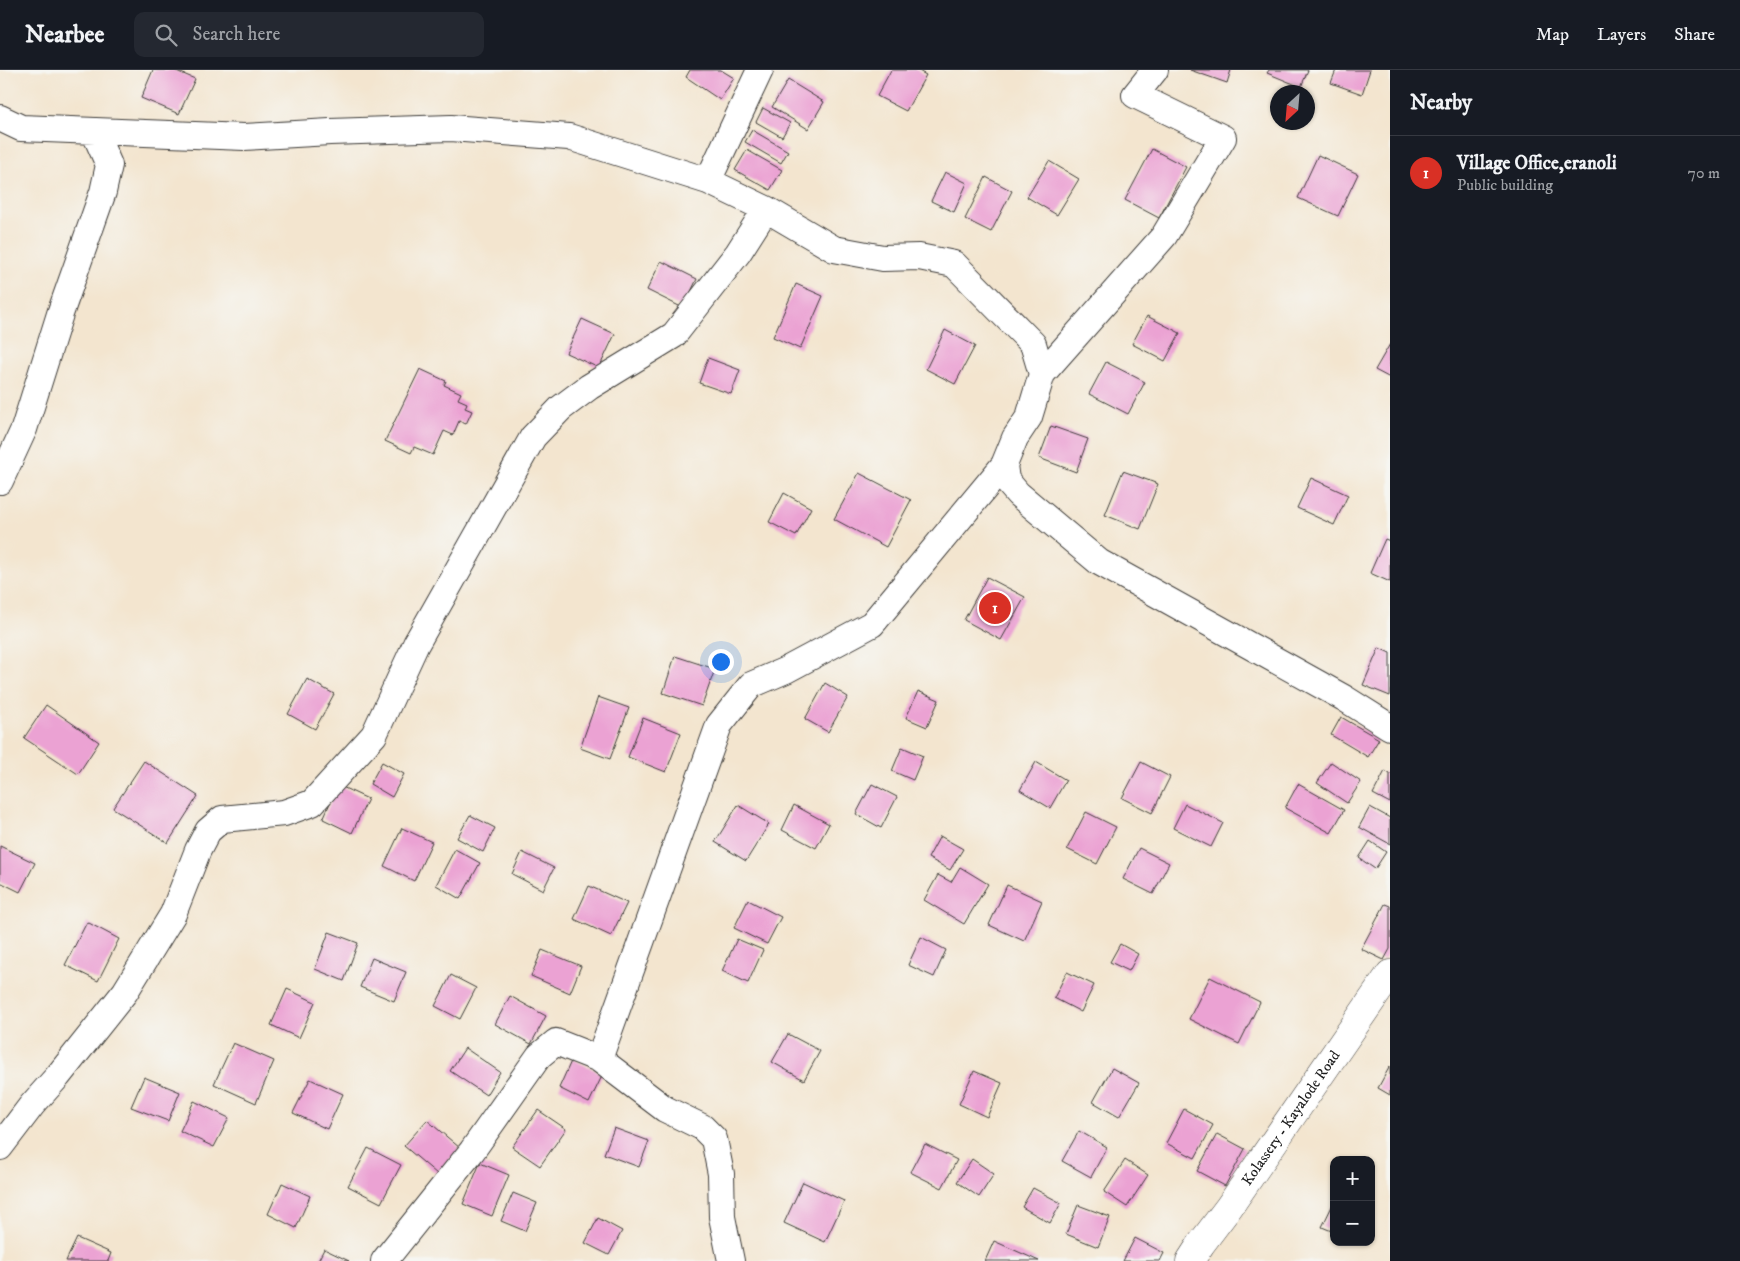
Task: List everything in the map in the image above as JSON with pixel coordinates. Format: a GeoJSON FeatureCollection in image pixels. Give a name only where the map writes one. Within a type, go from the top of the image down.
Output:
{"type":"FeatureCollection","features":[{"type":"Feature","properties":{"kind":"main road","name":"Kolassery - Kayalode Road"},"geometry":{"type":"LineString","coordinates":[[1190,1261],[1200,1244],[1229,1207],[1390,974]]}},
{"type":"Feature","properties":{"kind":"street"},"geometry":{"type":"LineString","coordinates":[[708,180],[760,70]]}},
{"type":"Feature","properties":{"kind":"street"},"geometry":{"type":"LineString","coordinates":[[599,1059],[719,724],[750,685],[786,670],[872,624],[1004,465],[1015,438],[1029,417],[1042,374],[1164,236],[1223,138],[1135,95],[1154,70]]}},
{"type":"Feature","properties":{"kind":"street"},"geometry":{"type":"LineString","coordinates":[[0,118],[21,128],[244,137],[451,128],[568,137],[708,180],[766,209],[834,249],[883,258],[919,257],[954,264],[1033,344],[1042,374]]}},
{"type":"Feature","properties":{"kind":"street"},"geometry":{"type":"LineString","coordinates":[[0,481],[24,429],[60,314],[103,192],[109,165],[94,131]]}},
{"type":"Feature","properties":{"kind":"street"},"geometry":{"type":"LineString","coordinates":[[0,1147],[125,992],[173,914],[198,850],[208,831],[222,819],[284,813],[312,803],[374,735],[416,644],[533,437],[561,408],[589,387],[674,336],[738,253],[766,209]]}},
{"type":"Feature","properties":{"kind":"street"},"geometry":{"type":"LineString","coordinates":[[1004,465],[1006,480],[1018,494],[1099,562],[1335,694],[1390,727]]}},
{"type":"Feature","properties":{"kind":"street"},"geometry":{"type":"LineString","coordinates":[[384,1261],[472,1151],[539,1056],[556,1042],[599,1059],[665,1109],[702,1127],[714,1139],[720,1174],[722,1217],[731,1261]]}},
{"type":"Feature","properties":{"kind":"building"},"geometry":{"type":"Polygon","coordinates":[[[153,70],[174,70],[195,79],[179,114],[141,98],[153,70]]]}},
{"type":"Feature","properties":{"kind":"building"},"geometry":{"type":"Polygon","coordinates":[[[690,70],[721,70],[734,78],[720,100],[686,77],[690,70]]]}},
{"type":"Feature","properties":{"kind":"building"},"geometry":{"type":"Polygon","coordinates":[[[891,70],[917,70],[926,75],[906,111],[877,96],[891,70]]]}},
{"type":"Feature","properties":{"kind":"building"},"geometry":{"type":"Polygon","coordinates":[[[1190,70],[1231,70],[1227,83],[1190,70]]]}},
{"type":"Feature","properties":{"kind":"building"},"geometry":{"type":"Polygon","coordinates":[[[1269,70],[1308,70],[1302,85],[1296,85],[1267,73],[1269,70]]]}},
{"type":"Feature","properties":{"kind":"building"},"geometry":{"type":"Polygon","coordinates":[[[1336,70],[1370,70],[1362,94],[1331,83],[1336,70]]]}},
{"type":"Feature","properties":{"kind":"building"},"geometry":{"type":"Polygon","coordinates":[[[788,80],[824,102],[808,129],[772,107],[788,80]]]}},
{"type":"Feature","properties":{"kind":"building"},"geometry":{"type":"Polygon","coordinates":[[[763,108],[790,123],[782,137],[756,122],[763,108]]]}},
{"type":"Feature","properties":{"kind":"building"},"geometry":{"type":"Polygon","coordinates":[[[752,130],[788,151],[781,163],[745,142],[752,130]]]}},
{"type":"Feature","properties":{"kind":"building"},"geometry":{"type":"Polygon","coordinates":[[[1152,149],[1186,167],[1159,218],[1125,200],[1152,149]]]}},
{"type":"Feature","properties":{"kind":"building"},"geometry":{"type":"Polygon","coordinates":[[[747,150],[782,170],[770,190],[735,170],[747,150]]]}},
{"type":"Feature","properties":{"kind":"building"},"geometry":{"type":"Polygon","coordinates":[[[1318,155],[1358,174],[1338,216],[1298,198],[1318,155]]]}},
{"type":"Feature","properties":{"kind":"building"},"geometry":{"type":"Polygon","coordinates":[[[1049,161],[1079,179],[1057,215],[1027,197],[1049,161]]]}},
{"type":"Feature","properties":{"kind":"building"},"geometry":{"type":"Polygon","coordinates":[[[945,172],[967,183],[954,212],[931,201],[945,172]]]}},
{"type":"Feature","properties":{"kind":"building"},"geometry":{"type":"Polygon","coordinates":[[[986,177],[1012,191],[991,232],[965,219],[986,177]]]}},
{"type":"Feature","properties":{"kind":"building"},"geometry":{"type":"Polygon","coordinates":[[[661,261],[697,279],[683,308],[647,290],[661,261]]]}},
{"type":"Feature","properties":{"kind":"building"},"geometry":{"type":"Polygon","coordinates":[[[796,284],[823,296],[800,349],[773,337],[796,284]]]}},
{"type":"Feature","properties":{"kind":"building"},"geometry":{"type":"Polygon","coordinates":[[[1147,316],[1180,333],[1165,361],[1132,344],[1147,316]]]}},
{"type":"Feature","properties":{"kind":"building"},"geometry":{"type":"Polygon","coordinates":[[[582,319],[615,334],[599,368],[566,353],[582,319]]]}},
{"type":"Feature","properties":{"kind":"building"},"geometry":{"type":"Polygon","coordinates":[[[945,330],[975,346],[955,384],[926,369],[945,330]]]}},
{"type":"Feature","properties":{"kind":"building"},"geometry":{"type":"Polygon","coordinates":[[[1390,344],[1390,378],[1375,370],[1390,344]]]}},
{"type":"Feature","properties":{"kind":"building"},"geometry":{"type":"Polygon","coordinates":[[[708,358],[740,370],[731,394],[699,383],[708,358]]]}},
{"type":"Feature","properties":{"kind":"building"},"geometry":{"type":"Polygon","coordinates":[[[1106,362],[1145,382],[1128,414],[1089,394],[1106,362]]]}},
{"type":"Feature","properties":{"kind":"building"},"geometry":{"type":"Polygon","coordinates":[[[420,369],[446,381],[444,385],[461,393],[458,399],[467,403],[465,408],[472,411],[466,424],[459,421],[453,435],[444,431],[433,455],[414,447],[411,453],[385,441],[420,369]]]}},
{"type":"Feature","properties":{"kind":"building"},"geometry":{"type":"Polygon","coordinates":[[[1051,426],[1088,439],[1076,472],[1039,458],[1051,426]]]}},
{"type":"Feature","properties":{"kind":"building"},"geometry":{"type":"Polygon","coordinates":[[[1123,471],[1158,484],[1140,529],[1105,515],[1123,471]]]}},
{"type":"Feature","properties":{"kind":"building"},"geometry":{"type":"Polygon","coordinates":[[[859,473],[911,500],[886,547],[834,519],[859,473]]]}},
{"type":"Feature","properties":{"kind":"building"},"geometry":{"type":"Polygon","coordinates":[[[1311,478],[1348,495],[1334,525],[1297,508],[1311,478]]]}},
{"type":"Feature","properties":{"kind":"building"},"geometry":{"type":"Polygon","coordinates":[[[784,493],[811,508],[796,536],[769,522],[784,493]]]}},
{"type":"Feature","properties":{"kind":"building"},"geometry":{"type":"Polygon","coordinates":[[[1385,539],[1390,541],[1390,582],[1370,573],[1385,539]]]}},
{"type":"Feature","properties":{"kind":"building"},"geometry":{"type":"Polygon","coordinates":[[[987,577],[1025,597],[1001,640],[964,620],[987,577]]]}},
{"type":"Feature","properties":{"kind":"building"},"geometry":{"type":"Polygon","coordinates":[[[1379,648],[1390,653],[1390,696],[1363,685],[1379,648]]]}},
{"type":"Feature","properties":{"kind":"building"},"geometry":{"type":"Polygon","coordinates":[[[675,656],[715,669],[702,706],[663,693],[675,656]]]}},
{"type":"Feature","properties":{"kind":"building"},"geometry":{"type":"Polygon","coordinates":[[[307,679],[334,694],[315,729],[288,714],[307,679]]]}},
{"type":"Feature","properties":{"kind":"building"},"geometry":{"type":"Polygon","coordinates":[[[825,683],[848,697],[828,732],[805,719],[825,683]]]}},
{"type":"Feature","properties":{"kind":"building"},"geometry":{"type":"Polygon","coordinates":[[[918,691],[939,700],[927,727],[906,718],[918,691]]]}},
{"type":"Feature","properties":{"kind":"building"},"geometry":{"type":"Polygon","coordinates":[[[598,697],[629,708],[610,759],[580,748],[598,697]]]}},
{"type":"Feature","properties":{"kind":"building"},"geometry":{"type":"Polygon","coordinates":[[[46,705],[99,742],[78,774],[24,738],[46,705]]]}},
{"type":"Feature","properties":{"kind":"building"},"geometry":{"type":"Polygon","coordinates":[[[1341,717],[1379,739],[1368,757],[1331,735],[1341,717]]]}},
{"type":"Feature","properties":{"kind":"building"},"geometry":{"type":"Polygon","coordinates":[[[643,718],[681,733],[666,772],[628,757],[643,718]]]}},
{"type":"Feature","properties":{"kind":"building"},"geometry":{"type":"Polygon","coordinates":[[[902,747],[923,756],[913,780],[892,771],[902,747]]]}},
{"type":"Feature","properties":{"kind":"building"},"geometry":{"type":"Polygon","coordinates":[[[144,761],[198,796],[168,843],[113,808],[144,761]]]}},
{"type":"Feature","properties":{"kind":"building"},"geometry":{"type":"Polygon","coordinates":[[[382,762],[404,774],[392,797],[370,784],[382,762]]]}},
{"type":"Feature","properties":{"kind":"building"},"geometry":{"type":"Polygon","coordinates":[[[1036,762],[1066,780],[1050,808],[1020,790],[1036,762]]]}},
{"type":"Feature","properties":{"kind":"building"},"geometry":{"type":"Polygon","coordinates":[[[1141,762],[1170,777],[1152,813],[1122,798],[1141,762]]]}},
{"type":"Feature","properties":{"kind":"building"},"geometry":{"type":"Polygon","coordinates":[[[1331,762],[1361,782],[1347,803],[1317,783],[1331,762]]]}},
{"type":"Feature","properties":{"kind":"building"},"geometry":{"type":"Polygon","coordinates":[[[1385,771],[1390,774],[1390,803],[1373,794],[1385,771]]]}},
{"type":"Feature","properties":{"kind":"building"},"geometry":{"type":"Polygon","coordinates":[[[872,784],[897,797],[881,828],[856,814],[872,784]]]}},
{"type":"Feature","properties":{"kind":"building"},"geometry":{"type":"Polygon","coordinates":[[[1298,784],[1344,810],[1331,833],[1285,808],[1298,784]]]}},
{"type":"Feature","properties":{"kind":"building"},"geometry":{"type":"Polygon","coordinates":[[[338,785],[368,799],[352,833],[323,819],[338,785]]]}},
{"type":"Feature","properties":{"kind":"building"},"geometry":{"type":"Polygon","coordinates":[[[1185,804],[1223,823],[1211,847],[1173,828],[1185,804]]]}},
{"type":"Feature","properties":{"kind":"building"},"geometry":{"type":"Polygon","coordinates":[[[738,805],[769,824],[746,861],[715,842],[738,805]]]}},
{"type":"Feature","properties":{"kind":"building"},"geometry":{"type":"Polygon","coordinates":[[[794,805],[829,824],[816,848],[782,830],[794,805]]]}},
{"type":"Feature","properties":{"kind":"building"},"geometry":{"type":"Polygon","coordinates":[[[1370,807],[1390,818],[1390,844],[1359,827],[1370,807]]]}},
{"type":"Feature","properties":{"kind":"building"},"geometry":{"type":"Polygon","coordinates":[[[1086,812],[1116,827],[1097,864],[1067,849],[1086,812]]]}},
{"type":"Feature","properties":{"kind":"building"},"geometry":{"type":"Polygon","coordinates":[[[470,815],[495,828],[483,852],[457,838],[470,815]]]}},
{"type":"Feature","properties":{"kind":"building"},"geometry":{"type":"Polygon","coordinates":[[[402,828],[432,842],[414,881],[384,866],[402,828]]]}},
{"type":"Feature","properties":{"kind":"building"},"geometry":{"type":"Polygon","coordinates":[[[940,836],[963,849],[950,870],[928,858],[940,836]]]}},
{"type":"Feature","properties":{"kind":"building"},"geometry":{"type":"Polygon","coordinates":[[[1370,841],[1386,852],[1375,869],[1359,858],[1370,841]]]}},
{"type":"Feature","properties":{"kind":"building"},"geometry":{"type":"Polygon","coordinates":[[[0,846],[35,863],[20,892],[0,882],[0,846]]]}},
{"type":"Feature","properties":{"kind":"building"},"geometry":{"type":"Polygon","coordinates":[[[1139,848],[1169,863],[1153,894],[1123,879],[1139,848]]]}},
{"type":"Feature","properties":{"kind":"building"},"geometry":{"type":"Polygon","coordinates":[[[455,849],[480,863],[460,899],[436,885],[455,849]]]}},
{"type":"Feature","properties":{"kind":"building"},"geometry":{"type":"Polygon","coordinates":[[[522,852],[554,868],[543,890],[512,874],[522,852]]]}},
{"type":"Feature","properties":{"kind":"building"},"geometry":{"type":"Polygon","coordinates":[[[960,867],[988,884],[964,924],[924,900],[938,875],[951,882],[960,867]]]}},
{"type":"Feature","properties":{"kind":"building"},"geometry":{"type":"Polygon","coordinates":[[[1007,885],[1042,901],[1024,941],[989,925],[1007,885]]]}},
{"type":"Feature","properties":{"kind":"building"},"geometry":{"type":"Polygon","coordinates":[[[589,886],[627,903],[611,936],[574,919],[589,886]]]}},
{"type":"Feature","properties":{"kind":"building"},"geometry":{"type":"Polygon","coordinates":[[[748,900],[781,917],[767,944],[734,928],[748,900]]]}},
{"type":"Feature","properties":{"kind":"building"},"geometry":{"type":"Polygon","coordinates":[[[1385,904],[1390,906],[1390,949],[1384,960],[1361,949],[1385,904]]]}},
{"type":"Feature","properties":{"kind":"building"},"geometry":{"type":"Polygon","coordinates":[[[87,922],[119,939],[98,981],[65,965],[87,922]]]}},
{"type":"Feature","properties":{"kind":"building"},"geometry":{"type":"Polygon","coordinates":[[[329,932],[358,943],[344,981],[315,969],[329,932]]]}},
{"type":"Feature","properties":{"kind":"building"},"geometry":{"type":"Polygon","coordinates":[[[921,937],[946,950],[934,977],[908,965],[921,937]]]}},
{"type":"Feature","properties":{"kind":"building"},"geometry":{"type":"Polygon","coordinates":[[[737,939],[763,950],[748,983],[722,971],[737,939]]]}},
{"type":"Feature","properties":{"kind":"building"},"geometry":{"type":"Polygon","coordinates":[[[1120,944],[1138,954],[1129,971],[1110,962],[1120,944]]]}},
{"type":"Feature","properties":{"kind":"building"},"geometry":{"type":"Polygon","coordinates":[[[542,950],[581,966],[570,993],[531,976],[542,950]]]}},
{"type":"Feature","properties":{"kind":"building"},"geometry":{"type":"Polygon","coordinates":[[[372,958],[406,972],[394,1001],[360,987],[372,958]]]}},
{"type":"Feature","properties":{"kind":"building"},"geometry":{"type":"Polygon","coordinates":[[[1067,972],[1094,985],[1081,1012],[1054,998],[1067,972]]]}},
{"type":"Feature","properties":{"kind":"building"},"geometry":{"type":"Polygon","coordinates":[[[451,975],[476,988],[460,1019],[435,1006],[451,975]]]}},
{"type":"Feature","properties":{"kind":"building"},"geometry":{"type":"Polygon","coordinates":[[[1210,977],[1260,1002],[1239,1044],[1189,1019],[1210,977]]]}},
{"type":"Feature","properties":{"kind":"building"},"geometry":{"type":"Polygon","coordinates":[[[287,989],[315,1002],[299,1038],[271,1025],[287,989]]]}},
{"type":"Feature","properties":{"kind":"building"},"geometry":{"type":"Polygon","coordinates":[[[510,996],[546,1016],[531,1044],[495,1024],[510,996]]]}},
{"type":"Feature","properties":{"kind":"building"},"geometry":{"type":"Polygon","coordinates":[[[788,1034],[820,1051],[804,1080],[772,1062],[788,1034]]]}},
{"type":"Feature","properties":{"kind":"building"},"geometry":{"type":"Polygon","coordinates":[[[233,1043],[274,1061],[256,1103],[214,1084],[233,1043]]]}},
{"type":"Feature","properties":{"kind":"building"},"geometry":{"type":"Polygon","coordinates":[[[465,1048],[500,1072],[486,1095],[450,1071],[465,1048]]]}},
{"type":"Feature","properties":{"kind":"building"},"geometry":{"type":"Polygon","coordinates":[[[572,1059],[603,1074],[589,1103],[559,1088],[572,1059]]]}},
{"type":"Feature","properties":{"kind":"building"},"geometry":{"type":"Polygon","coordinates":[[[1390,1066],[1390,1095],[1378,1088],[1390,1066]]]}},
{"type":"Feature","properties":{"kind":"building"},"geometry":{"type":"Polygon","coordinates":[[[1112,1068],[1139,1083],[1119,1117],[1093,1102],[1112,1068]]]}},
{"type":"Feature","properties":{"kind":"building"},"geometry":{"type":"Polygon","coordinates":[[[974,1071],[1002,1083],[987,1117],[959,1104],[974,1071]]]}},
{"type":"Feature","properties":{"kind":"building"},"geometry":{"type":"Polygon","coordinates":[[[144,1077],[180,1092],[168,1121],[131,1107],[144,1077]]]}},
{"type":"Feature","properties":{"kind":"building"},"geometry":{"type":"Polygon","coordinates":[[[310,1079],[343,1094],[327,1129],[293,1113],[310,1079]]]}},
{"type":"Feature","properties":{"kind":"building"},"geometry":{"type":"Polygon","coordinates":[[[194,1101],[229,1118],[214,1147],[180,1131],[194,1101]]]}},
{"type":"Feature","properties":{"kind":"building"},"geometry":{"type":"Polygon","coordinates":[[[1184,1109],[1213,1125],[1195,1158],[1166,1143],[1184,1109]]]}},
{"type":"Feature","properties":{"kind":"building"},"geometry":{"type":"Polygon","coordinates":[[[538,1110],[566,1129],[540,1166],[512,1147],[538,1110]]]}},
{"type":"Feature","properties":{"kind":"building"},"geometry":{"type":"Polygon","coordinates":[[[427,1120],[460,1148],[437,1174],[404,1146],[427,1120]]]}},
{"type":"Feature","properties":{"kind":"building"},"geometry":{"type":"Polygon","coordinates":[[[614,1128],[649,1141],[639,1167],[604,1154],[614,1128]]]}},
{"type":"Feature","properties":{"kind":"building"},"geometry":{"type":"Polygon","coordinates":[[[1079,1131],[1107,1147],[1091,1177],[1062,1161],[1079,1131]]]}},
{"type":"Feature","properties":{"kind":"building"},"geometry":{"type":"Polygon","coordinates":[[[1217,1134],[1245,1149],[1225,1186],[1197,1171],[1217,1134]]]}},
{"type":"Feature","properties":{"kind":"building"},"geometry":{"type":"Polygon","coordinates":[[[925,1144],[957,1160],[942,1188],[910,1172],[925,1144]]]}},
{"type":"Feature","properties":{"kind":"building"},"geometry":{"type":"Polygon","coordinates":[[[368,1148],[401,1165],[381,1203],[348,1186],[368,1148]]]}},
{"type":"Feature","properties":{"kind":"building"},"geometry":{"type":"Polygon","coordinates":[[[972,1159],[994,1174],[979,1197],[957,1182],[972,1159]]]}},
{"type":"Feature","properties":{"kind":"building"},"geometry":{"type":"Polygon","coordinates":[[[1125,1160],[1148,1175],[1127,1207],[1104,1192],[1125,1160]]]}},
{"type":"Feature","properties":{"kind":"building"},"geometry":{"type":"Polygon","coordinates":[[[480,1163],[509,1175],[492,1216],[463,1204],[480,1163]]]}},
{"type":"Feature","properties":{"kind":"building"},"geometry":{"type":"Polygon","coordinates":[[[803,1182],[844,1201],[825,1242],[784,1223],[803,1182]]]}},
{"type":"Feature","properties":{"kind":"building"},"geometry":{"type":"Polygon","coordinates":[[[282,1183],[310,1196],[296,1228],[268,1214],[282,1183]]]}},
{"type":"Feature","properties":{"kind":"building"},"geometry":{"type":"Polygon","coordinates":[[[1033,1188],[1061,1203],[1050,1223],[1022,1207],[1033,1188]]]}},
{"type":"Feature","properties":{"kind":"building"},"geometry":{"type":"Polygon","coordinates":[[[513,1193],[537,1203],[525,1231],[501,1221],[513,1193]]]}},
{"type":"Feature","properties":{"kind":"building"},"geometry":{"type":"Polygon","coordinates":[[[1078,1205],[1110,1217],[1098,1247],[1066,1234],[1078,1205]]]}},
{"type":"Feature","properties":{"kind":"building"},"geometry":{"type":"Polygon","coordinates":[[[1330,1210],[1330,1230],[1322,1227],[1330,1210]]]}},
{"type":"Feature","properties":{"kind":"building"},"geometry":{"type":"Polygon","coordinates":[[[598,1218],[622,1231],[609,1255],[585,1243],[598,1218]]]}},
{"type":"Feature","properties":{"kind":"building"},"geometry":{"type":"Polygon","coordinates":[[[77,1238],[111,1253],[108,1261],[66,1261],[77,1238]]]}},
{"type":"Feature","properties":{"kind":"building"},"geometry":{"type":"Polygon","coordinates":[[[1135,1238],[1164,1253],[1160,1261],[1123,1261],[1135,1238]]]}},
{"type":"Feature","properties":{"kind":"building"},"geometry":{"type":"Polygon","coordinates":[[[994,1241],[1039,1261],[985,1261],[994,1241]]]}},
{"type":"Feature","properties":{"kind":"building"},"geometry":{"type":"Polygon","coordinates":[[[324,1249],[349,1261],[318,1261],[324,1249]]]}},
{"type":"Feature","properties":{"kind":"place","name":"Village Office,eranoli"},"geometry":{"type":"Point","coordinates":[995,608]}}]}
